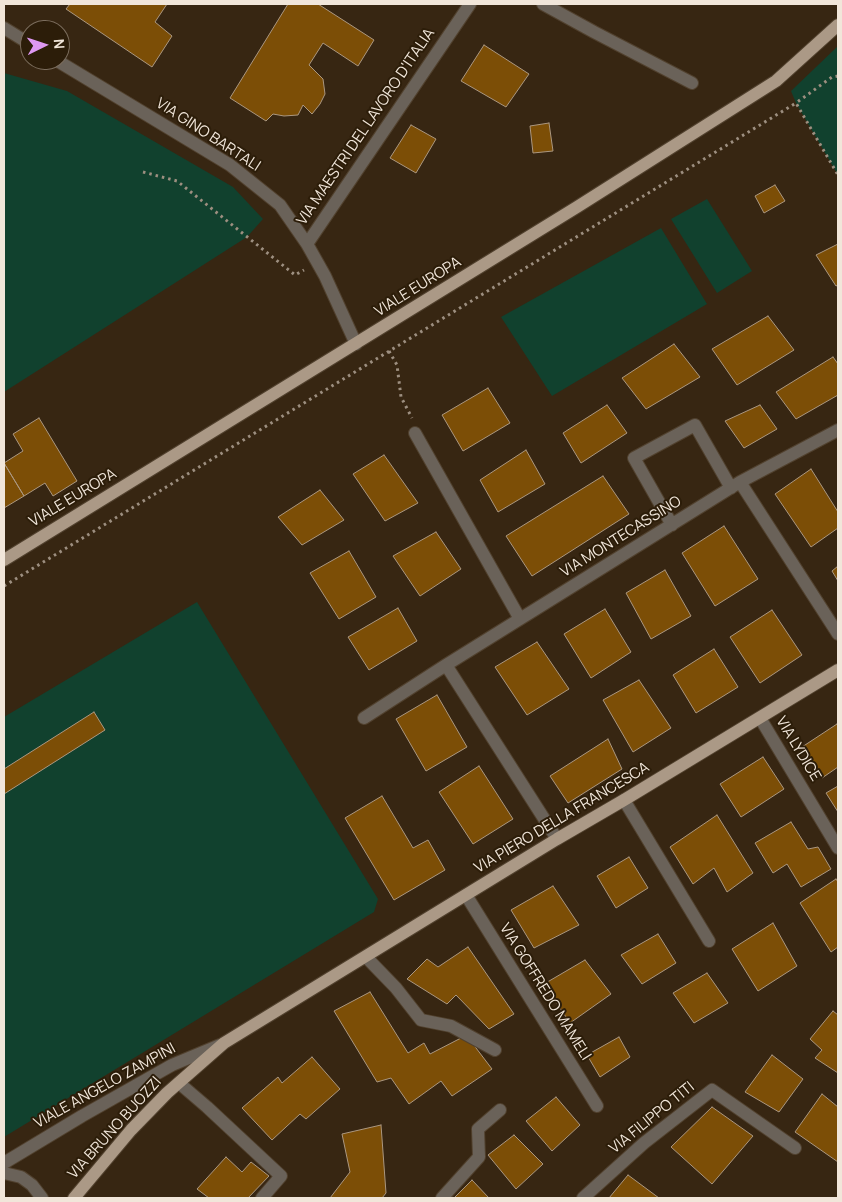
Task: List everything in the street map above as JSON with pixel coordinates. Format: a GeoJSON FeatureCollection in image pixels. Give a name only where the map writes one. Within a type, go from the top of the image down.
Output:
{"type":"FeatureCollection","features":[{"type":"Feature","properties":{"kind":"main road","name":"VIALE EUROPA"},"geometry":{"type":"LineString","coordinates":[[4,560],[578,207],[776,81],[838,24]]}},
{"type":"Feature","properties":{"kind":"main road","name":"VIA PIERO DELLA FRANCESCA"},"geometry":{"type":"LineString","coordinates":[[303,994],[838,670]]}},
{"type":"Feature","properties":{"kind":"main road","name":"VIA BRUNO BUOZZI"},"geometry":{"type":"LineString","coordinates":[[74,1198],[131,1130],[178,1083],[224,1043],[303,994]]}},
{"type":"Feature","properties":{"kind":"street","name":"VIA MAESTRI DEL LAVORO D'ITALIA"},"geometry":{"type":"LineString","coordinates":[[307,244],[470,4]]}},
{"type":"Feature","properties":{"kind":"street"},"geometry":{"type":"LineString","coordinates":[[543,4],[692,83]]}},
{"type":"Feature","properties":{"kind":"street"},"geometry":{"type":"LineString","coordinates":[[4,29],[20,38]]}},
{"type":"Feature","properties":{"kind":"street","name":"VIA GINO BARTALI"},"geometry":{"type":"LineString","coordinates":[[70,68],[230,165],[280,205],[317,261],[356,344]]}},
{"type":"Feature","properties":{"kind":"street"},"geometry":{"type":"LineString","coordinates":[[672,525],[634,458],[695,425],[838,634]]}},
{"type":"Feature","properties":{"kind":"street","name":"VIA MONTECASSINO"},"geometry":{"type":"LineString","coordinates":[[364,718],[736,485],[838,430]]}},
{"type":"Feature","properties":{"kind":"street"},"geometry":{"type":"LineString","coordinates":[[415,434],[520,619]]}},
{"type":"Feature","properties":{"kind":"street"},"geometry":{"type":"LineString","coordinates":[[446,665],[557,839]]}},
{"type":"Feature","properties":{"kind":"street","name":"VIA LYDICE"},"geometry":{"type":"LineString","coordinates":[[760,718],[838,848]]}},
{"type":"Feature","properties":{"kind":"street"},"geometry":{"type":"LineString","coordinates":[[624,800],[709,941]]}},
{"type":"Feature","properties":{"kind":"street","name":"VIA GOFFREDO MAMELI"},"geometry":{"type":"LineString","coordinates":[[466,895],[597,1106]]}},
{"type":"Feature","properties":{"kind":"street"},"geometry":{"type":"LineString","coordinates":[[366,957],[396,988],[421,1020],[451,1026],[495,1050]]}},
{"type":"Feature","properties":{"kind":"street","name":"VIALE ANGELO ZAMPINI"},"geometry":{"type":"LineString","coordinates":[[4,1163],[172,1065],[224,1043]]}},
{"type":"Feature","properties":{"kind":"street"},"geometry":{"type":"LineString","coordinates":[[178,1083],[207,1107],[281,1176],[262,1198]]}},
{"type":"Feature","properties":{"kind":"street","name":"VIA FILIPPO TITI"},"geometry":{"type":"LineString","coordinates":[[583,1198],[644,1143],[712,1090],[795,1148]]}},
{"type":"Feature","properties":{"kind":"street"},"geometry":{"type":"LineString","coordinates":[[442,1198],[479,1157],[478,1129],[500,1110]]}},
{"type":"Feature","properties":{"kind":"street"},"geometry":{"type":"LineString","coordinates":[[4,1173],[21,1177],[32,1185],[42,1198]]}},
{"type":"Feature","properties":{"kind":"path"},"geometry":{"type":"LineString","coordinates":[[4,586],[796,103],[832,77],[838,76]]}},
{"type":"Feature","properties":{"kind":"path"},"geometry":{"type":"LineString","coordinates":[[796,103],[838,175]]}},
{"type":"Feature","properties":{"kind":"path"},"geometry":{"type":"LineString","coordinates":[[143,172],[178,181],[295,275],[317,261]]}},
{"type":"Feature","properties":{"kind":"path"},"geometry":{"type":"LineString","coordinates":[[390,351],[397,365],[401,397],[412,417],[415,434]]}},
{"type":"Feature","properties":{"kind":"green space"},"geometry":{"type":"Polygon","coordinates":[[[838,46],[838,175],[791,91],[838,46]]]}},
{"type":"Feature","properties":{"kind":"green space"},"geometry":{"type":"Polygon","coordinates":[[[4,73],[67,91],[233,187],[263,219],[247,237],[4,392],[4,73]]]}},
{"type":"Feature","properties":{"kind":"green space"},"geometry":{"type":"Polygon","coordinates":[[[707,199],[752,271],[717,293],[671,219],[707,199]]]}},
{"type":"Feature","properties":{"kind":"green space"},"geometry":{"type":"Polygon","coordinates":[[[661,228],[707,304],[552,396],[501,317],[661,228]]]}},
{"type":"Feature","properties":{"kind":"green space"},"geometry":{"type":"Polygon","coordinates":[[[197,602],[378,899],[374,912],[4,1137],[4,717],[197,602]]]}},
{"type":"Feature","properties":{"kind":"building"},"geometry":{"type":"Polygon","coordinates":[[[70,4],[167,4],[155,22],[172,36],[152,67],[66,9],[70,4]]]}},
{"type":"Feature","properties":{"kind":"building"},"geometry":{"type":"Polygon","coordinates":[[[288,4],[318,4],[374,40],[358,66],[323,43],[309,65],[323,79],[325,94],[320,104],[312,114],[303,105],[298,115],[284,116],[273,114],[266,121],[230,98],[288,4]]]}},
{"type":"Feature","properties":{"kind":"building"},"geometry":{"type":"Polygon","coordinates":[[[484,45],[529,74],[506,107],[461,81],[484,45]]]}},
{"type":"Feature","properties":{"kind":"building"},"geometry":{"type":"Polygon","coordinates":[[[549,123],[553,151],[533,153],[530,126],[549,123]]]}},
{"type":"Feature","properties":{"kind":"building"},"geometry":{"type":"Polygon","coordinates":[[[411,125],[436,139],[416,173],[390,158],[411,125]]]}},
{"type":"Feature","properties":{"kind":"building"},"geometry":{"type":"Polygon","coordinates":[[[775,185],[785,201],[764,213],[755,196],[775,185]]]}},
{"type":"Feature","properties":{"kind":"building"},"geometry":{"type":"Polygon","coordinates":[[[838,244],[838,285],[836,286],[816,255],[838,244]]]}},
{"type":"Feature","properties":{"kind":"building"},"geometry":{"type":"Polygon","coordinates":[[[768,316],[794,350],[737,385],[712,349],[768,316]]]}},
{"type":"Feature","properties":{"kind":"building"},"geometry":{"type":"Polygon","coordinates":[[[674,344],[700,377],[646,409],[622,378],[674,344]]]}},
{"type":"Feature","properties":{"kind":"building"},"geometry":{"type":"Polygon","coordinates":[[[833,357],[838,364],[838,395],[796,419],[776,392],[833,357]]]}},
{"type":"Feature","properties":{"kind":"building"},"geometry":{"type":"Polygon","coordinates":[[[488,388],[510,423],[463,451],[442,415],[488,388]]]}},
{"type":"Feature","properties":{"kind":"building"},"geometry":{"type":"Polygon","coordinates":[[[607,405],[627,433],[581,463],[563,433],[607,405]]]}},
{"type":"Feature","properties":{"kind":"building"},"geometry":{"type":"Polygon","coordinates":[[[760,405],[777,429],[744,448],[725,421],[760,405]]]}},
{"type":"Feature","properties":{"kind":"building"},"geometry":{"type":"Polygon","coordinates":[[[39,418],[77,481],[53,496],[45,483],[24,496],[4,463],[23,451],[13,434],[39,418]]]}},
{"type":"Feature","properties":{"kind":"building"},"geometry":{"type":"Polygon","coordinates":[[[526,450],[545,484],[498,512],[480,480],[526,450]]]}},
{"type":"Feature","properties":{"kind":"building"},"geometry":{"type":"Polygon","coordinates":[[[384,455],[418,503],[385,521],[353,474],[384,455]]]}},
{"type":"Feature","properties":{"kind":"building"},"geometry":{"type":"Polygon","coordinates":[[[4,463],[24,496],[4,508],[4,463]]]}},
{"type":"Feature","properties":{"kind":"building"},"geometry":{"type":"Polygon","coordinates":[[[811,469],[838,512],[838,528],[811,547],[775,494],[811,469]]]}},
{"type":"Feature","properties":{"kind":"building"},"geometry":{"type":"Polygon","coordinates":[[[603,476],[629,514],[532,576],[506,536],[603,476]]]}},
{"type":"Feature","properties":{"kind":"building"},"geometry":{"type":"Polygon","coordinates":[[[320,490],[344,520],[302,545],[278,517],[320,490]]]}},
{"type":"Feature","properties":{"kind":"building"},"geometry":{"type":"Polygon","coordinates":[[[724,526],[758,579],[715,606],[682,553],[724,526]]]}},
{"type":"Feature","properties":{"kind":"building"},"geometry":{"type":"Polygon","coordinates":[[[436,532],[461,569],[420,596],[393,556],[436,532]]]}},
{"type":"Feature","properties":{"kind":"building"},"geometry":{"type":"Polygon","coordinates":[[[349,551],[376,597],[339,619],[310,573],[349,551]]]}},
{"type":"Feature","properties":{"kind":"building"},"geometry":{"type":"Polygon","coordinates":[[[838,566],[838,581],[832,571],[838,566]]]}},
{"type":"Feature","properties":{"kind":"building"},"geometry":{"type":"Polygon","coordinates":[[[665,570],[691,616],[651,639],[626,593],[665,570]]]}},
{"type":"Feature","properties":{"kind":"building"},"geometry":{"type":"Polygon","coordinates":[[[398,608],[417,641],[369,670],[348,637],[398,608]]]}},
{"type":"Feature","properties":{"kind":"building"},"geometry":{"type":"Polygon","coordinates":[[[605,609],[631,652],[591,678],[564,634],[605,609]]]}},
{"type":"Feature","properties":{"kind":"building"},"geometry":{"type":"Polygon","coordinates":[[[772,610],[802,655],[760,683],[730,637],[772,610]]]}},
{"type":"Feature","properties":{"kind":"building"},"geometry":{"type":"Polygon","coordinates":[[[537,642],[569,689],[527,715],[495,667],[537,642]]]}},
{"type":"Feature","properties":{"kind":"building"},"geometry":{"type":"Polygon","coordinates":[[[714,649],[738,687],[696,713],[673,675],[714,649]]]}},
{"type":"Feature","properties":{"kind":"building"},"geometry":{"type":"Polygon","coordinates":[[[639,680],[671,728],[633,752],[603,700],[639,680]]]}},
{"type":"Feature","properties":{"kind":"building"},"geometry":{"type":"Polygon","coordinates":[[[437,695],[467,747],[426,771],[396,719],[437,695]]]}},
{"type":"Feature","properties":{"kind":"building"},"geometry":{"type":"Polygon","coordinates":[[[94,712],[105,730],[4,794],[4,769],[94,712]]]}},
{"type":"Feature","properties":{"kind":"building"},"geometry":{"type":"Polygon","coordinates":[[[837,724],[838,767],[822,778],[802,747],[837,724]]]}},
{"type":"Feature","properties":{"kind":"building"},"geometry":{"type":"Polygon","coordinates":[[[608,739],[622,769],[568,803],[550,776],[608,739]]]}},
{"type":"Feature","properties":{"kind":"building"},"geometry":{"type":"Polygon","coordinates":[[[763,757],[784,789],[741,817],[720,784],[763,757]]]}},
{"type":"Feature","properties":{"kind":"building"},"geometry":{"type":"Polygon","coordinates":[[[479,766],[513,819],[473,844],[439,792],[479,766]]]}},
{"type":"Feature","properties":{"kind":"building"},"geometry":{"type":"Polygon","coordinates":[[[838,786],[838,812],[826,793],[838,786]]]}},
{"type":"Feature","properties":{"kind":"building"},"geometry":{"type":"Polygon","coordinates":[[[382,796],[413,848],[428,840],[445,870],[394,900],[345,818],[382,796]]]}},
{"type":"Feature","properties":{"kind":"building"},"geometry":{"type":"Polygon","coordinates":[[[717,815],[753,873],[727,892],[714,868],[693,884],[670,847],[717,815]]]}},
{"type":"Feature","properties":{"kind":"building"},"geometry":{"type":"Polygon","coordinates":[[[791,822],[808,849],[818,847],[831,869],[801,887],[787,864],[773,873],[755,843],[791,822]]]}},
{"type":"Feature","properties":{"kind":"building"},"geometry":{"type":"Polygon","coordinates":[[[629,857],[648,888],[616,908],[597,876],[629,857]]]}},
{"type":"Feature","properties":{"kind":"building"},"geometry":{"type":"Polygon","coordinates":[[[836,879],[838,882],[838,947],[831,952],[800,903],[836,879]]]}},
{"type":"Feature","properties":{"kind":"building"},"geometry":{"type":"Polygon","coordinates":[[[553,886],[579,925],[534,948],[511,910],[553,886]]]}},
{"type":"Feature","properties":{"kind":"building"},"geometry":{"type":"Polygon","coordinates":[[[773,923],[797,966],[758,991],[732,949],[773,923]]]}},
{"type":"Feature","properties":{"kind":"building"},"geometry":{"type":"Polygon","coordinates":[[[658,934],[676,963],[642,984],[621,955],[658,934]]]}},
{"type":"Feature","properties":{"kind":"building"},"geometry":{"type":"Polygon","coordinates":[[[468,947],[514,1014],[489,1029],[456,995],[447,1004],[407,979],[427,959],[438,967],[468,947]]]}},
{"type":"Feature","properties":{"kind":"building"},"geometry":{"type":"Polygon","coordinates":[[[585,960],[611,994],[570,1023],[544,984],[585,960]]]}},
{"type":"Feature","properties":{"kind":"building"},"geometry":{"type":"Polygon","coordinates":[[[707,973],[728,1003],[694,1023],[673,993],[707,973]]]}},
{"type":"Feature","properties":{"kind":"building"},"geometry":{"type":"Polygon","coordinates":[[[370,992],[408,1053],[424,1043],[430,1054],[461,1038],[473,1044],[492,1069],[452,1096],[441,1081],[409,1104],[391,1078],[377,1082],[334,1011],[370,992]]]}},
{"type":"Feature","properties":{"kind":"building"},"geometry":{"type":"Polygon","coordinates":[[[833,1011],[838,1015],[838,1073],[815,1058],[822,1050],[810,1039],[833,1011]]]}},
{"type":"Feature","properties":{"kind":"building"},"geometry":{"type":"Polygon","coordinates":[[[619,1037],[630,1057],[600,1077],[587,1055],[619,1037]]]}},
{"type":"Feature","properties":{"kind":"building"},"geometry":{"type":"Polygon","coordinates":[[[772,1055],[803,1079],[779,1112],[745,1092],[772,1055]]]}},
{"type":"Feature","properties":{"kind":"building"},"geometry":{"type":"Polygon","coordinates":[[[312,1057],[340,1089],[306,1119],[300,1114],[272,1140],[242,1108],[278,1077],[282,1083],[312,1057]]]}},
{"type":"Feature","properties":{"kind":"building"},"geometry":{"type":"Polygon","coordinates":[[[822,1094],[838,1107],[838,1162],[795,1132],[822,1094]]]}},
{"type":"Feature","properties":{"kind":"building"},"geometry":{"type":"Polygon","coordinates":[[[556,1097],[580,1125],[552,1151],[526,1121],[556,1097]]]}},
{"type":"Feature","properties":{"kind":"building"},"geometry":{"type":"Polygon","coordinates":[[[712,1107],[753,1136],[712,1184],[671,1147],[712,1107]]]}},
{"type":"Feature","properties":{"kind":"building"},"geometry":{"type":"Polygon","coordinates":[[[381,1125],[386,1193],[382,1198],[330,1198],[350,1172],[342,1134],[381,1125]]]}},
{"type":"Feature","properties":{"kind":"building"},"geometry":{"type":"Polygon","coordinates":[[[514,1135],[543,1164],[516,1189],[488,1155],[514,1135]]]}},
{"type":"Feature","properties":{"kind":"building"},"geometry":{"type":"Polygon","coordinates":[[[226,1157],[242,1172],[251,1162],[269,1176],[248,1198],[209,1198],[197,1189],[226,1157]]]}},
{"type":"Feature","properties":{"kind":"building"},"geometry":{"type":"Polygon","coordinates":[[[628,1175],[659,1198],[609,1198],[628,1175]]]}},
{"type":"Feature","properties":{"kind":"building"},"geometry":{"type":"Polygon","coordinates":[[[472,1180],[489,1198],[454,1198],[472,1180]]]}}]}
